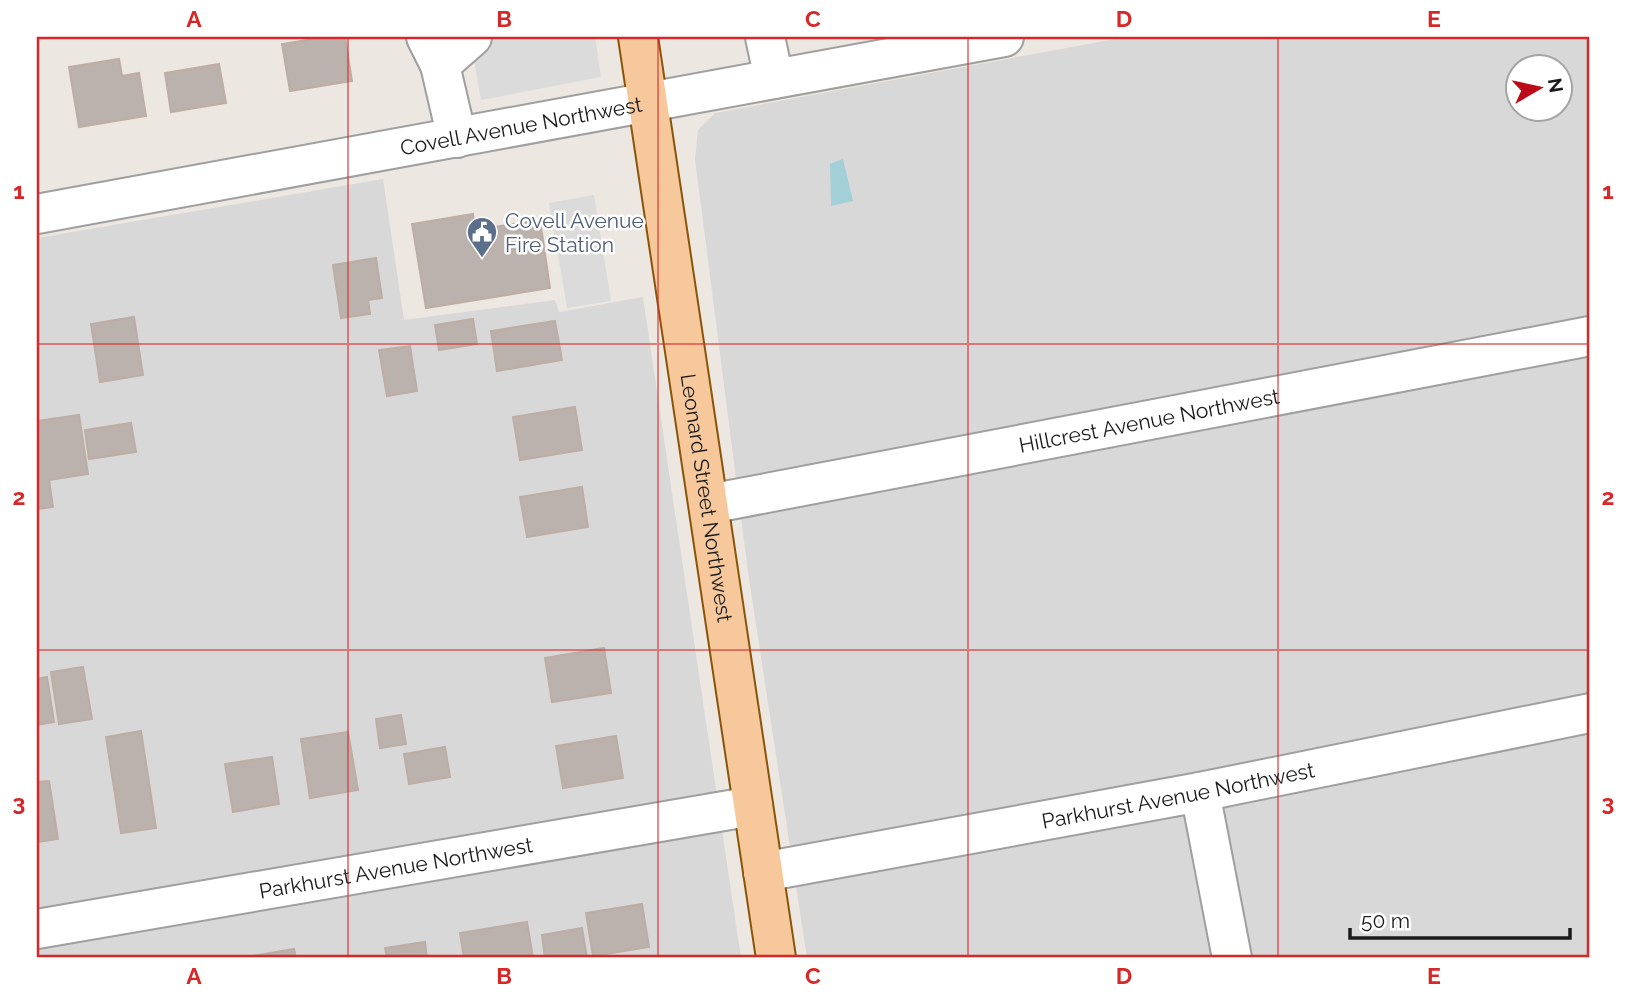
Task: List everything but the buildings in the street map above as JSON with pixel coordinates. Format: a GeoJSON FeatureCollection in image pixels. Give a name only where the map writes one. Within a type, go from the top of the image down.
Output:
{"type":"FeatureCollection","features":[{"type":"Feature","properties":{"kind":"main road","name":"Leonard Street Northwest"},"geometry":{"type":"LineString","coordinates":[[638,37],[776,958]]}},
{"type":"Feature","properties":{"kind":"street"},"geometry":{"type":"LineString","coordinates":[[457,138],[433,51],[472,37]]}},
{"type":"Feature","properties":{"kind":"street"},"geometry":{"type":"LineString","coordinates":[[765,37],[774,79]]}},
{"type":"Feature","properties":{"kind":"street","name":"Covell Avenue Northwest"},"geometry":{"type":"LineString","coordinates":[[37,214],[1004,37]]}},
{"type":"Feature","properties":{"kind":"street","name":"Hillcrest Avenue Northwest"},"geometry":{"type":"LineString","coordinates":[[709,504],[1590,336]]}},
{"type":"Feature","properties":{"kind":"street","name":"Parkhurst Avenue Northwest"},"geometry":{"type":"LineString","coordinates":[[763,872],[1200,792],[1590,713]]}},
{"type":"Feature","properties":{"kind":"street"},"geometry":{"type":"LineString","coordinates":[[1200,792],[1232,958]]}},
{"type":"Feature","properties":{"kind":"street","name":"Parkhurst Avenue Northwest"},"geometry":{"type":"LineString","coordinates":[[37,929],[753,806]]}},
{"type":"Feature","properties":{"kind":"shaded area"},"geometry":{"type":"Polygon","coordinates":[[[470,37],[595,37],[601,77],[481,100],[470,37]]]}},
{"type":"Feature","properties":{"kind":"shaded area"},"geometry":{"type":"Polygon","coordinates":[[[1126,37],[1590,37],[1590,958],[807,958],[748,572],[695,159],[698,130],[715,113],[1126,37]]]}},
{"type":"Feature","properties":{"kind":"shaded area"},"geometry":{"type":"Polygon","coordinates":[[[383,179],[404,320],[555,300],[559,312],[643,297],[741,958],[37,958],[37,238],[383,179]]]}},
{"type":"Feature","properties":{"kind":"shaded area"},"geometry":{"type":"Polygon","coordinates":[[[594,195],[611,301],[567,308],[549,203],[594,195]]]}},
{"type":"Feature","properties":{"kind":"water"},"geometry":{"type":"Polygon","coordinates":[[[843,159],[853,201],[831,206],[830,164],[843,159]]]}},
{"type":"Feature","properties":{"kind":"place","name":"Covell Avenue Fire Station"},"geometry":{"type":"Point","coordinates":[482,259]}}]}
